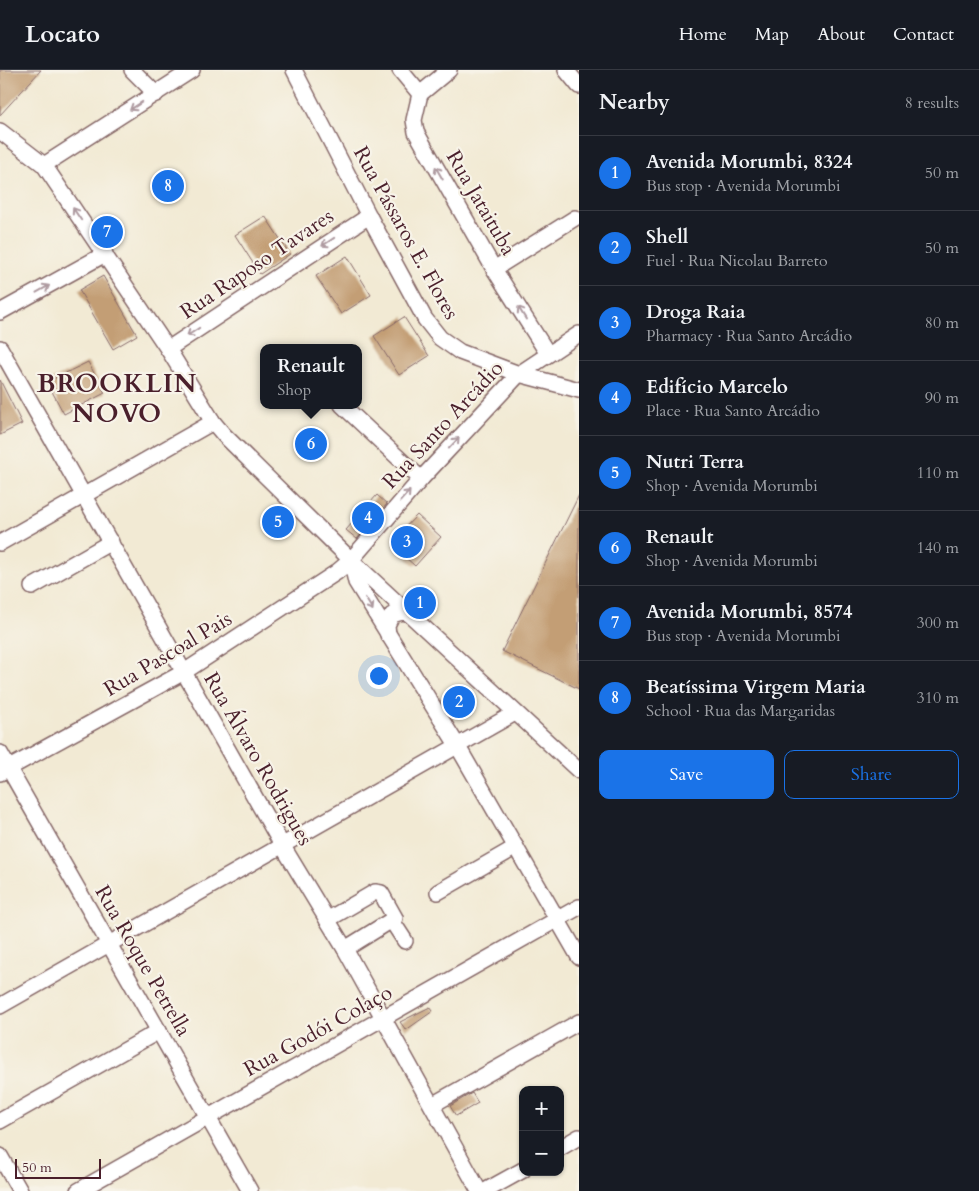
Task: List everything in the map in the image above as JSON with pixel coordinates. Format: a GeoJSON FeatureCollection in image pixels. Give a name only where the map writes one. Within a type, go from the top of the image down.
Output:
{"type":"FeatureCollection","features":[{"type":"Feature","properties":{"kind":"street"},"geometry":{"type":"LineString","coordinates":[[132,70],[156,94]]}},
{"type":"Feature","properties":{"kind":"street"},"geometry":{"type":"LineString","coordinates":[[44,165],[192,70]]}},
{"type":"Feature","properties":{"kind":"street","name":"Rua Pássaros E. Flores"},"geometry":{"type":"LineString","coordinates":[[294,70],[369,216],[425,319],[440,338],[460,352],[519,374],[579,390]]}},
{"type":"Feature","properties":{"kind":"street"},"geometry":{"type":"LineString","coordinates":[[400,70],[420,94],[449,70]]}},
{"type":"Feature","properties":{"kind":"street"},"geometry":{"type":"LineString","coordinates":[[566,70],[579,86]]}},
{"type":"Feature","properties":{"kind":"street","name":"Rua Jataituba"},"geometry":{"type":"LineString","coordinates":[[420,94],[414,120],[416,132],[494,269],[548,354]]}},
{"type":"Feature","properties":{"kind":"street"},"geometry":{"type":"LineString","coordinates":[[0,131],[44,165],[168,349],[213,422],[224,435],[351,560],[579,771]]}},
{"type":"Feature","properties":{"kind":"street","name":"Rua Raposo Tavares"},"geometry":{"type":"LineString","coordinates":[[168,349],[369,216]]}},
{"type":"Feature","properties":{"kind":"street"},"geometry":{"type":"LineString","coordinates":[[494,269],[575,218]]}},
{"type":"Feature","properties":{"kind":"street"},"geometry":{"type":"LineString","coordinates":[[0,312],[104,254]]}},
{"type":"Feature","properties":{"kind":"street","name":"Rua Santo Arcádio"},"geometry":{"type":"LineString","coordinates":[[351,560],[421,479],[519,374],[579,334]]}},
{"type":"Feature","properties":{"kind":"street","name":"Rua Álvaro Rodrigues"},"geometry":{"type":"LineString","coordinates":[[0,348],[282,845],[344,949],[479,1191]]}},
{"type":"Feature","properties":{"kind":"street"},"geometry":{"type":"LineString","coordinates":[[346,409],[421,479]]}},
{"type":"Feature","properties":{"kind":"street"},"geometry":{"type":"LineString","coordinates":[[0,543],[213,422]]}},
{"type":"Feature","properties":{"kind":"street"},"geometry":{"type":"LineString","coordinates":[[32,587],[110,542]]}},
{"type":"Feature","properties":{"kind":"street"},"geometry":{"type":"LineString","coordinates":[[351,560],[356,582],[457,745],[579,957]]}},
{"type":"Feature","properties":{"kind":"street","name":"Rua Pascoal Pais"},"geometry":{"type":"LineString","coordinates":[[4,771],[184,672],[337,572],[351,560]]}},
{"type":"Feature","properties":{"kind":"street"},"geometry":{"type":"LineString","coordinates":[[388,635],[387,625],[392,615],[402,612],[408,613]]}},
{"type":"Feature","properties":{"kind":"street"},"geometry":{"type":"LineString","coordinates":[[0,1006],[515,713]]}},
{"type":"Feature","properties":{"kind":"street","name":"Rua Roque Petrella"},"geometry":{"type":"LineString","coordinates":[[0,753],[4,771],[109,944],[250,1191]]}},
{"type":"Feature","properties":{"kind":"street"},"geometry":{"type":"LineString","coordinates":[[438,892],[516,847]]}},
{"type":"Feature","properties":{"kind":"street"},"geometry":{"type":"LineString","coordinates":[[327,920],[377,891],[381,892],[395,917],[392,921],[344,949]]}},
{"type":"Feature","properties":{"kind":"street","name":"Rua Godói Colaço"},"geometry":{"type":"LineString","coordinates":[[78,1191],[579,907]]}},
{"type":"Feature","properties":{"kind":"street"},"geometry":{"type":"LineString","coordinates":[[392,921],[405,941]]}},
{"type":"Feature","properties":{"kind":"street"},"geometry":{"type":"LineString","coordinates":[[432,1105],[579,1022]]}},
{"type":"Feature","properties":{"kind":"street"},"geometry":{"type":"LineString","coordinates":[[0,1121],[159,1031]]}},
{"type":"Feature","properties":{"kind":"street"},"geometry":{"type":"LineString","coordinates":[[564,1146],[579,1138]]}},
{"type":"Feature","properties":{"kind":"street"},"geometry":{"type":"LineString","coordinates":[[0,1156],[20,1191]]}},
{"type":"Feature","properties":{"kind":"street"},"geometry":{"type":"LineString","coordinates":[[485,1191],[519,1172]]}},
{"type":"Feature","properties":{"kind":"building"},"geometry":{"type":"Polygon","coordinates":[[[0,70],[41,70],[0,115],[0,70]]]}},
{"type":"Feature","properties":{"kind":"building"},"geometry":{"type":"Polygon","coordinates":[[[265,216],[290,254],[260,274],[235,235],[265,216]]]}},
{"type":"Feature","properties":{"kind":"building"},"geometry":{"type":"Polygon","coordinates":[[[347,256],[371,295],[341,314],[316,276],[347,256]]]}},
{"type":"Feature","properties":{"kind":"building"},"geometry":{"type":"Polygon","coordinates":[[[103,276],[137,335],[113,349],[79,290],[103,276]]]}},
{"type":"Feature","properties":{"kind":"building"},"geometry":{"type":"Polygon","coordinates":[[[404,317],[429,356],[399,375],[374,336],[404,317]]]}},
{"type":"Feature","properties":{"kind":"building"},"geometry":{"type":"Polygon","coordinates":[[[88,362],[105,393],[64,414],[47,382],[88,362]]]}},
{"type":"Feature","properties":{"kind":"building"},"geometry":{"type":"Polygon","coordinates":[[[0,380],[22,424],[0,435],[0,380]]]}},
{"type":"Feature","properties":{"kind":"building"},"geometry":{"type":"Polygon","coordinates":[[[377,495],[387,504],[357,539],[346,530],[377,495]]]}},
{"type":"Feature","properties":{"kind":"building"},"geometry":{"type":"Polygon","coordinates":[[[579,495],[579,689],[502,651],[579,495]]]}},
{"type":"Feature","properties":{"kind":"building"},"geometry":{"type":"Polygon","coordinates":[[[417,515],[441,537],[415,566],[394,547],[395,538],[417,515]]]}},
{"type":"Feature","properties":{"kind":"building"},"geometry":{"type":"Polygon","coordinates":[[[430,1007],[433,1011],[406,1030],[400,1022],[430,1007]]]}},
{"type":"Feature","properties":{"kind":"building"},"geometry":{"type":"Polygon","coordinates":[[[472,1093],[478,1103],[456,1116],[450,1106],[472,1093]]]}},
{"type":"Feature","properties":{"kind":"place","name":"Beatíssima Virgem Maria"},"geometry":{"type":"Point","coordinates":[168,186]}},
{"type":"Feature","properties":{"kind":"place","name":"Avenida Morumbi, 8574"},"geometry":{"type":"Point","coordinates":[107,232]}},
{"type":"Feature","properties":{"kind":"place","name":"Renault"},"geometry":{"type":"Point","coordinates":[311,444]}},
{"type":"Feature","properties":{"kind":"place","name":"Edifício Marcelo"},"geometry":{"type":"Point","coordinates":[368,518]}},
{"type":"Feature","properties":{"kind":"place","name":"Nutri Terra"},"geometry":{"type":"Point","coordinates":[278,522]}},
{"type":"Feature","properties":{"kind":"place","name":"Droga Raia"},"geometry":{"type":"Point","coordinates":[407,542]}},
{"type":"Feature","properties":{"kind":"place","name":"Avenida Morumbi, 8324"},"geometry":{"type":"Point","coordinates":[420,603]}},
{"type":"Feature","properties":{"kind":"place","name":"Shell"},"geometry":{"type":"Point","coordinates":[459,702]}},
{"type":"Feature","properties":{"kind":"district","name":"BROOKLIN NOVO"},"geometry":{"type":"Point","coordinates":[117,398]}}]}
